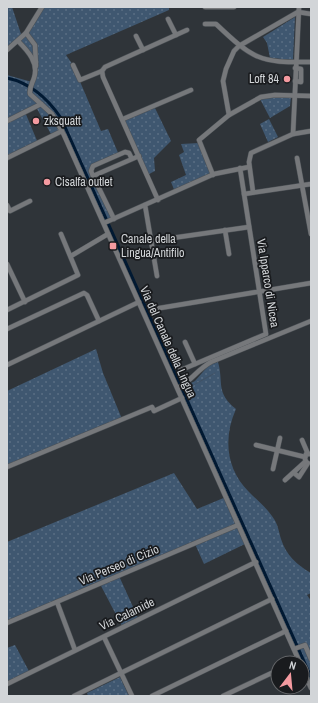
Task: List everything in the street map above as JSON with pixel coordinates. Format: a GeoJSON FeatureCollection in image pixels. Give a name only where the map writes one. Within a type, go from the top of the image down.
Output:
{"type":"FeatureCollection","features":[{"type":"Feature","properties":{"kind":"street"},"geometry":{"type":"LineString","coordinates":[[7,50],[18,42],[26,33],[42,7]]}},
{"type":"Feature","properties":{"kind":"street"},"geometry":{"type":"LineString","coordinates":[[204,7],[234,7]]}},
{"type":"Feature","properties":{"kind":"street"},"geometry":{"type":"LineString","coordinates":[[298,9],[311,14]]}},
{"type":"Feature","properties":{"kind":"street"},"geometry":{"type":"LineString","coordinates":[[229,115],[224,76],[232,54],[239,46],[298,9]]}},
{"type":"Feature","properties":{"kind":"street"},"geometry":{"type":"LineString","coordinates":[[292,134],[298,9]]}},
{"type":"Feature","properties":{"kind":"street"},"geometry":{"type":"LineString","coordinates":[[168,20],[176,35]]}},
{"type":"Feature","properties":{"kind":"street"},"geometry":{"type":"LineString","coordinates":[[205,24],[216,24],[239,46],[252,55],[264,60],[311,62]]}},
{"type":"Feature","properties":{"kind":"street"},"geometry":{"type":"LineString","coordinates":[[73,64],[80,80],[187,30]]}},
{"type":"Feature","properties":{"kind":"street"},"geometry":{"type":"LineString","coordinates":[[26,33],[35,44],[36,72]]}},
{"type":"Feature","properties":{"kind":"street"},"geometry":{"type":"LineString","coordinates":[[136,36],[143,50]]}},
{"type":"Feature","properties":{"kind":"street"},"geometry":{"type":"LineString","coordinates":[[18,42],[30,55],[36,72]]}},
{"type":"Feature","properties":{"kind":"street"},"geometry":{"type":"LineString","coordinates":[[30,55],[36,54]]}},
{"type":"Feature","properties":{"kind":"street"},"geometry":{"type":"LineString","coordinates":[[102,71],[103,77],[158,200]]}},
{"type":"Feature","properties":{"kind":"street","name":"Via del Canale della Lingua"},"geometry":{"type":"LineString","coordinates":[[36,72],[29,92],[32,97],[52,114],[62,131],[105,223],[108,234],[139,302],[181,386],[182,398],[286,631],[297,648],[298,655]]}},
{"type":"Feature","properties":{"kind":"street"},"geometry":{"type":"LineString","coordinates":[[123,119],[191,90]]}},
{"type":"Feature","properties":{"kind":"street"},"geometry":{"type":"LineString","coordinates":[[213,175],[199,141],[229,115],[263,97],[311,96]]}},
{"type":"Feature","properties":{"kind":"street"},"geometry":{"type":"LineString","coordinates":[[7,121],[41,104]]}},
{"type":"Feature","properties":{"kind":"street"},"geometry":{"type":"LineString","coordinates":[[7,158],[62,131]]}},
{"type":"Feature","properties":{"kind":"street"},"geometry":{"type":"LineString","coordinates":[[253,192],[249,157],[253,152],[292,134],[311,131]]}},
{"type":"Feature","properties":{"kind":"street"},"geometry":{"type":"LineString","coordinates":[[112,220],[91,169],[95,165],[126,152],[129,153],[132,159]]}},
{"type":"Feature","properties":{"kind":"street"},"geometry":{"type":"LineString","coordinates":[[93,176],[139,156]]}},
{"type":"Feature","properties":{"kind":"street"},"geometry":{"type":"LineString","coordinates":[[297,158],[311,234]]}},
{"type":"Feature","properties":{"kind":"street"},"geometry":{"type":"LineString","coordinates":[[105,223],[213,175],[249,167]]}},
{"type":"Feature","properties":{"kind":"street","name":"Via Ipparco di Nicea"},"geometry":{"type":"LineString","coordinates":[[171,349],[181,370],[267,336],[240,168]]}},
{"type":"Feature","properties":{"kind":"street"},"geometry":{"type":"LineString","coordinates":[[244,194],[311,184]]}},
{"type":"Feature","properties":{"kind":"street"},"geometry":{"type":"LineString","coordinates":[[7,205],[10,211],[30,201]]}},
{"type":"Feature","properties":{"kind":"street"},"geometry":{"type":"LineString","coordinates":[[145,205],[157,276]]}},
{"type":"Feature","properties":{"kind":"street"},"geometry":{"type":"LineString","coordinates":[[151,241],[249,227]]}},
{"type":"Feature","properties":{"kind":"street"},"geometry":{"type":"LineString","coordinates":[[225,230],[229,254]]}},
{"type":"Feature","properties":{"kind":"street"},"geometry":{"type":"LineString","coordinates":[[7,310],[77,276],[78,273],[61,234]]}},
{"type":"Feature","properties":{"kind":"street"},"geometry":{"type":"LineString","coordinates":[[71,256],[108,234]]}},
{"type":"Feature","properties":{"kind":"street"},"geometry":{"type":"LineString","coordinates":[[7,264],[25,302]]}},
{"type":"Feature","properties":{"kind":"street"},"geometry":{"type":"LineString","coordinates":[[154,309],[311,283]]}},
{"type":"Feature","properties":{"kind":"street"},"geometry":{"type":"LineString","coordinates":[[7,329],[84,293],[87,295],[99,321]]}},
{"type":"Feature","properties":{"kind":"street"},"geometry":{"type":"LineString","coordinates":[[7,365],[139,302]]}},
{"type":"Feature","properties":{"kind":"street"},"geometry":{"type":"LineString","coordinates":[[181,386],[208,364],[267,336],[311,321]]}},
{"type":"Feature","properties":{"kind":"street"},"geometry":{"type":"LineString","coordinates":[[185,342],[195,364]]}},
{"type":"Feature","properties":{"kind":"street"},"geometry":{"type":"LineString","coordinates":[[7,467],[152,406],[154,411],[182,398]]}},
{"type":"Feature","properties":{"kind":"street"},"geometry":{"type":"LineString","coordinates":[[273,469],[280,438]]}},
{"type":"Feature","properties":{"kind":"street"},"geometry":{"type":"LineString","coordinates":[[302,440],[309,457]]}},
{"type":"Feature","properties":{"kind":"street"},"geometry":{"type":"LineString","coordinates":[[256,445],[309,457]]}},
{"type":"Feature","properties":{"kind":"street"},"geometry":{"type":"LineString","coordinates":[[285,480],[309,457]]}},
{"type":"Feature","properties":{"kind":"street","name":"Via Perseo di Cizio"},"geometry":{"type":"LineString","coordinates":[[7,624],[238,524]]}},
{"type":"Feature","properties":{"kind":"street","name":"Via Calamide"},"geometry":{"type":"LineString","coordinates":[[7,684],[256,562]]}},
{"type":"Feature","properties":{"kind":"street"},"geometry":{"type":"LineString","coordinates":[[74,696],[272,599]]}},
{"type":"Feature","properties":{"kind":"street"},"geometry":{"type":"LineString","coordinates":[[57,602],[76,650]]}},
{"type":"Feature","properties":{"kind":"street"},"geometry":{"type":"LineString","coordinates":[[152,696],[286,631]]}},
{"type":"Feature","properties":{"kind":"street"},"geometry":{"type":"LineString","coordinates":[[104,637],[120,674],[132,696]]}},
{"type":"Feature","properties":{"kind":"street"},"geometry":{"type":"LineString","coordinates":[[297,648],[304,645],[307,648],[311,659]]}},
{"type":"Feature","properties":{"kind":"street"},"geometry":{"type":"LineString","coordinates":[[224,696],[270,674]]}},
{"type":"Feature","properties":{"kind":"shaded area"},"geometry":{"type":"Polygon","coordinates":[[[7,7],[12,7],[22,37],[7,50],[7,7]]]}},
{"type":"Feature","properties":{"kind":"shaded area"},"geometry":{"type":"Polygon","coordinates":[[[42,7],[169,7],[169,10],[66,55],[73,65],[101,131],[108,129],[119,155],[91,170],[114,219],[104,223],[63,131],[52,136],[36,107],[25,112],[38,143],[7,158],[7,75],[32,82],[34,63],[19,42],[42,7]]]}},
{"type":"Feature","properties":{"kind":"shaded area"},"geometry":{"type":"Polygon","coordinates":[[[295,17],[293,60],[270,58],[267,43],[263,37],[295,17]]]}},
{"type":"Feature","properties":{"kind":"shaded area"},"geometry":{"type":"Polygon","coordinates":[[[267,97],[291,97],[290,106],[270,118],[260,99],[267,97]]]}},
{"type":"Feature","properties":{"kind":"shaded area"},"geometry":{"type":"Polygon","coordinates":[[[154,106],[171,141],[154,158],[155,171],[147,175],[123,119],[154,106]]]}},
{"type":"Feature","properties":{"kind":"shaded area"},"geometry":{"type":"Polygon","coordinates":[[[269,119],[278,137],[268,142],[260,124],[269,119]]]}},
{"type":"Feature","properties":{"kind":"shaded area"},"geometry":{"type":"Polygon","coordinates":[[[199,143],[213,175],[175,192],[171,182],[186,175],[179,155],[184,152],[181,144],[199,143]]]}},
{"type":"Feature","properties":{"kind":"shaded area"},"geometry":{"type":"Polygon","coordinates":[[[96,349],[103,373],[122,419],[7,467],[7,391],[96,349]]]}},
{"type":"Feature","properties":{"kind":"shaded area"},"geometry":{"type":"Polygon","coordinates":[[[218,362],[221,387],[229,403],[236,409],[229,431],[228,442],[231,463],[235,473],[241,483],[274,519],[283,545],[289,555],[301,567],[311,573],[311,593],[307,595],[311,601],[311,683],[310,655],[299,655],[181,391],[181,388],[195,381],[209,365],[218,362]]]}},
{"type":"Feature","properties":{"kind":"shaded area"},"geometry":{"type":"Polygon","coordinates":[[[174,473],[197,509],[226,497],[247,543],[204,564],[195,544],[119,576],[139,620],[123,628],[100,584],[7,623],[7,542],[174,473]]]}},
{"type":"Feature","properties":{"kind":"shaded area"},"geometry":{"type":"Polygon","coordinates":[[[15,645],[30,673],[7,684],[7,648],[15,645]]]}},
{"type":"Feature","properties":{"kind":"shaded area"},"geometry":{"type":"Polygon","coordinates":[[[120,677],[129,696],[88,696],[87,693],[120,677]]]}},
{"type":"Feature","properties":{"kind":"waterway"},"geometry":{"type":"LineString","coordinates":[[7,78],[24,84],[45,98],[61,118],[311,677]]}},
{"type":"Feature","properties":{"kind":"waterway"},"geometry":{"type":"LineString","coordinates":[[183,391],[215,373]]}},
{"type":"Feature","properties":{"kind":"place","name":"Loft 84"},"geometry":{"type":"Point","coordinates":[287,79]}},
{"type":"Feature","properties":{"kind":"place","name":"zksquatt"},"geometry":{"type":"Point","coordinates":[36,121]}},
{"type":"Feature","properties":{"kind":"place","name":"Cisalfa outlet"},"geometry":{"type":"Point","coordinates":[47,182]}},
{"type":"Feature","properties":{"kind":"place","name":"Canale della Lingua/Antifilo"},"geometry":{"type":"Point","coordinates":[113,246]}}]}
